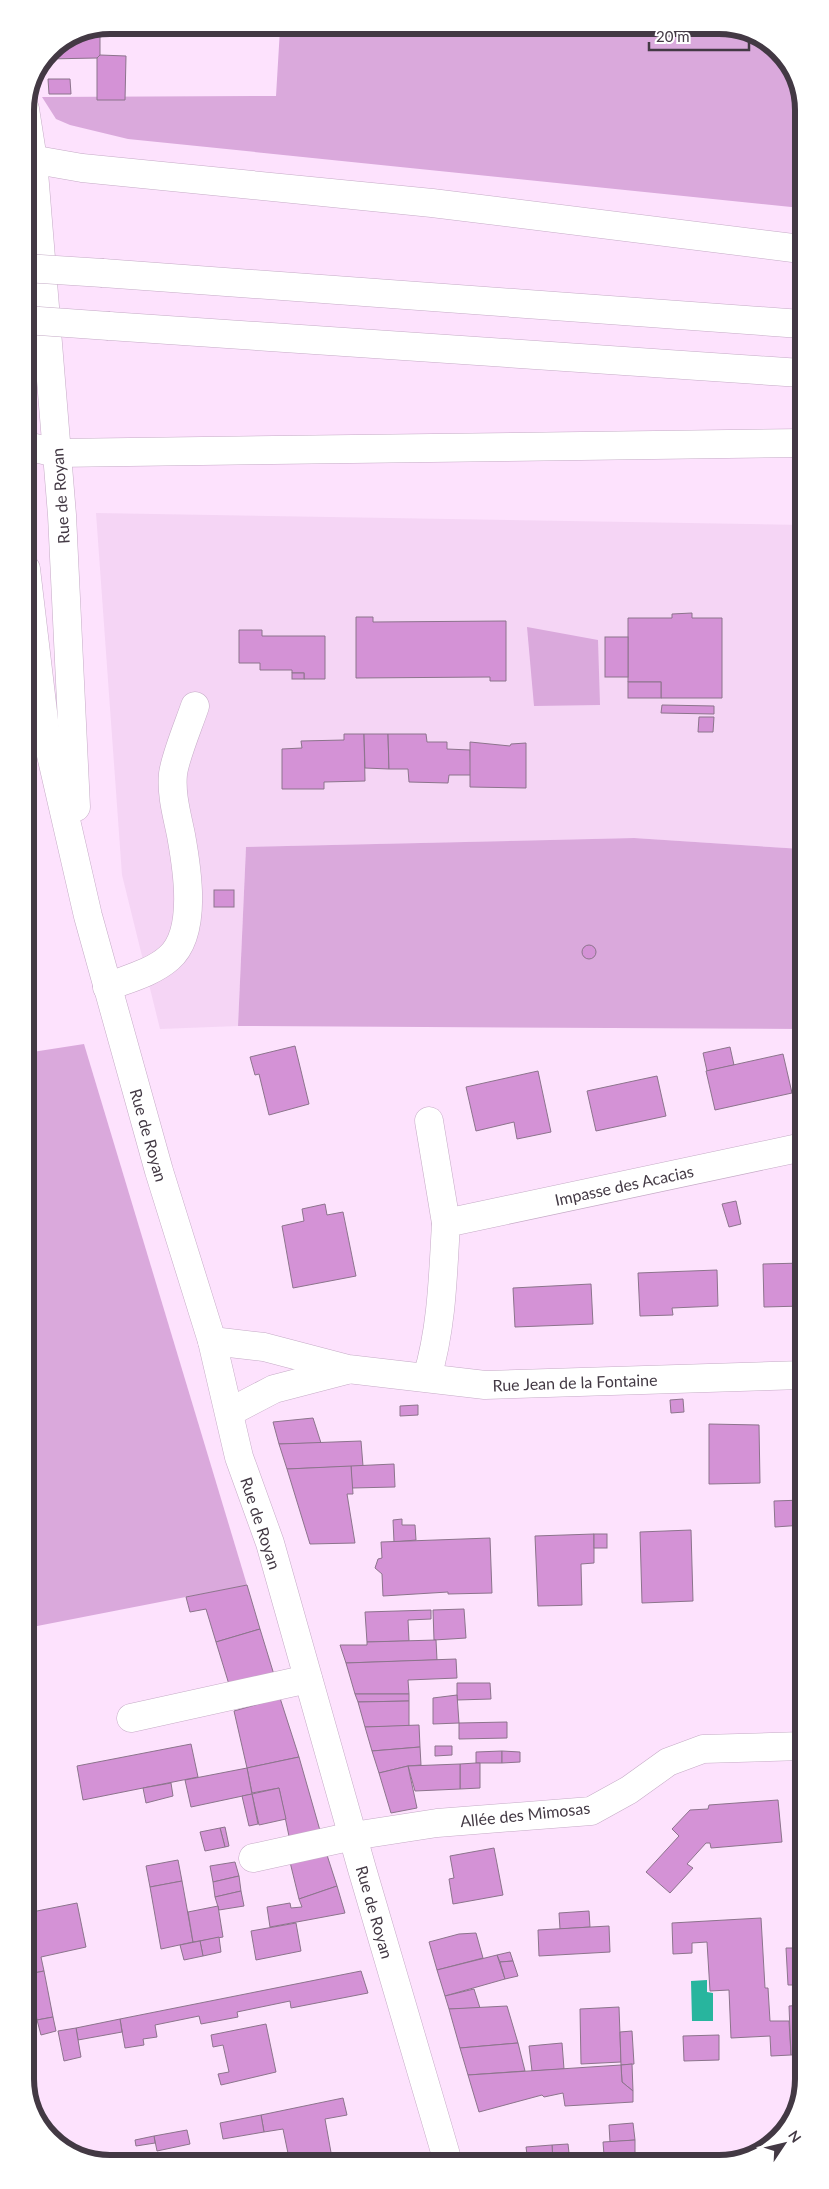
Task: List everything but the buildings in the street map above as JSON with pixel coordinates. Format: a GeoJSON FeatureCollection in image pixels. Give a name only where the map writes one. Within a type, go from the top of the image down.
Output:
{"type":"FeatureCollection","features":[{"type":"Feature","properties":{"kind":"main road"},"geometry":{"type":"LineString","coordinates":[[34,160],[82,168],[432,203],[795,249]]}},
{"type":"Feature","properties":{"kind":"main road","name":"Rue de Royan"},"geometry":{"type":"LineString","coordinates":[[34,212],[62,516],[79,883]]}},
{"type":"Feature","properties":{"kind":"main road"},"geometry":{"type":"LineString","coordinates":[[34,269],[795,324]]}},
{"type":"Feature","properties":{"kind":"main road"},"geometry":{"type":"LineString","coordinates":[[34,321],[795,373]]}},
{"type":"Feature","properties":{"kind":"main road"},"geometry":{"type":"LineString","coordinates":[[34,448],[57,453],[795,443]]}},
{"type":"Feature","properties":{"kind":"main road","name":"Rue de Royan"},"geometry":{"type":"LineString","coordinates":[[34,636],[45,729],[79,883],[107,987],[159,1171],[212,1341],[239,1457],[270,1543],[446,2155]]}},
{"type":"Feature","properties":{"kind":"main road"},"geometry":{"type":"LineString","coordinates":[[107,987],[151,970],[169,958],[179,945],[187,924],[187,889],[182,837],[174,800],[173,774],[195,706]]}},
{"type":"Feature","properties":{"kind":"main road"},"geometry":{"type":"LineString","coordinates":[[427,1378],[433,1357],[441,1292],[446,1223],[429,1120]]}},
{"type":"Feature","properties":{"kind":"main road","name":"Impasse des Acacias"},"geometry":{"type":"LineString","coordinates":[[446,1223],[795,1149]]}},
{"type":"Feature","properties":{"kind":"main road","name":"Rue Jean de la Fontaine"},"geometry":{"type":"LineString","coordinates":[[212,1341],[264,1347],[348,1369],[484,1385],[795,1375]]}},
{"type":"Feature","properties":{"kind":"main road","name":"Rue Jean de la Fontaine"},"geometry":{"type":"LineString","coordinates":[[230,1412],[274,1389],[348,1369]]}},
{"type":"Feature","properties":{"kind":"main road"},"geometry":{"type":"LineString","coordinates":[[130,1718],[308,1679]]}},
{"type":"Feature","properties":{"kind":"main road","name":"Allée des Mimosas"},"geometry":{"type":"LineString","coordinates":[[253,1858],[353,1836],[437,1823],[591,1811],[629,1790],[668,1762],[703,1749],[795,1746]]}},
{"type":"Feature","properties":{"kind":"shaded area"},"geometry":{"type":"Polygon","coordinates":[[[280,34],[724,34],[739,36],[757,44],[776,60],[785,72],[793,90],[795,100],[795,207],[128,139],[70,125],[56,119],[42,97],[276,96],[280,34]]]}},
{"type":"Feature","properties":{"kind":"shaded area"},"geometry":{"type":"Polygon","coordinates":[[[96,513],[795,525],[795,849],[634,838],[246,847],[238,1026],[160,1029],[122,875],[96,513]]]}},
{"type":"Feature","properties":{"kind":"shaded area"},"geometry":{"type":"Polygon","coordinates":[[[527,627],[598,640],[600,705],[534,706],[527,627]]]}},
{"type":"Feature","properties":{"kind":"shaded area"},"geometry":{"type":"Polygon","coordinates":[[[634,838],[795,849],[795,1029],[238,1026],[246,847],[634,838]]]}},
{"type":"Feature","properties":{"kind":"shaded area"},"geometry":{"type":"Polygon","coordinates":[[[84,1044],[247,1585],[34,1627],[34,1052],[84,1044]]]}},
{"type":"Feature","properties":{"kind":"shaded area"},"geometry":{"type":"Polygon","coordinates":[[[707,1980],[707,1992],[713,1993],[713,2021],[692,2021],[691,1981],[707,1980]]]}}]}
